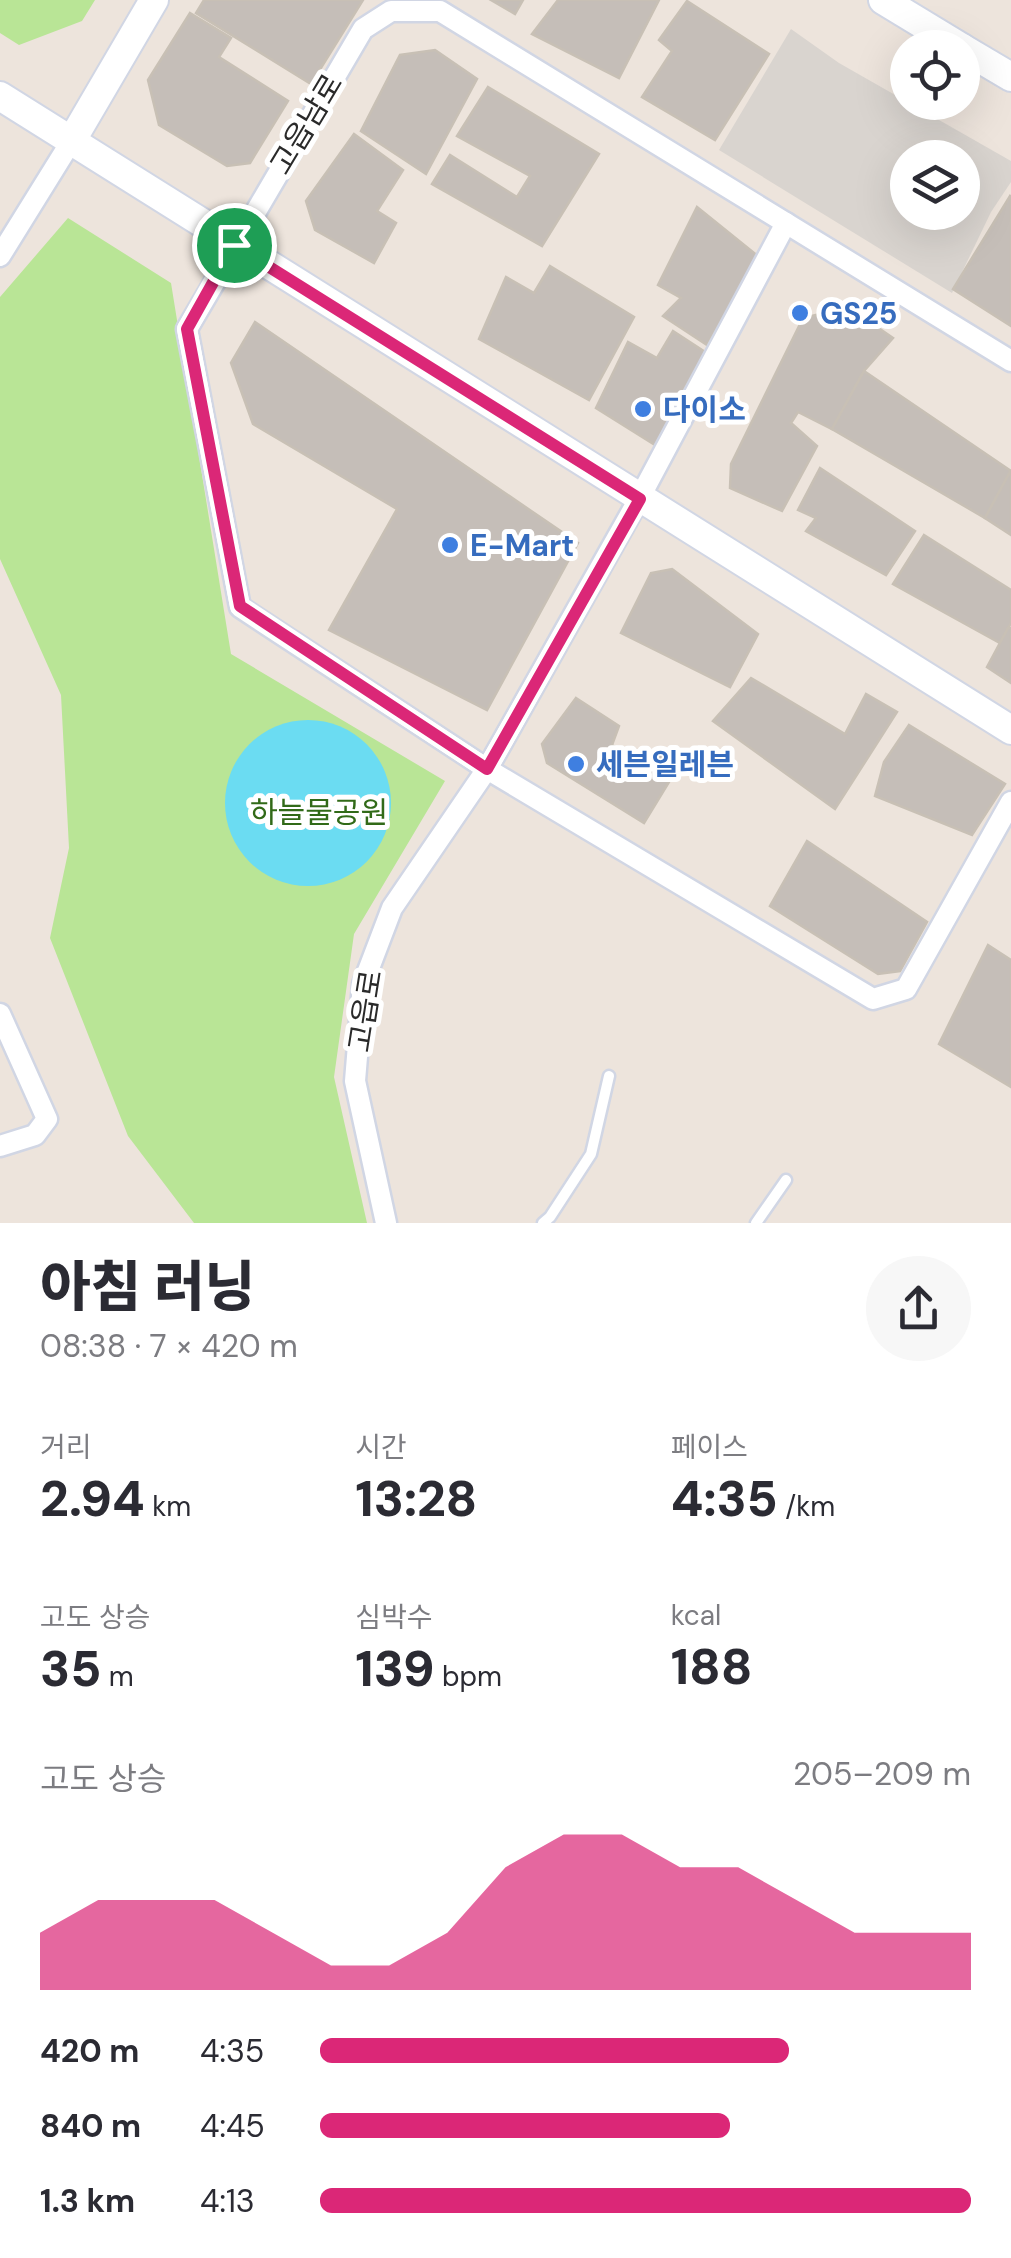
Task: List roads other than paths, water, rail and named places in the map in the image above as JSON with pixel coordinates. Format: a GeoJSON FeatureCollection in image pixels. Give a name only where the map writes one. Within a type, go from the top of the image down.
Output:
{"type":"FeatureCollection","features":[{"type":"Feature","properties":{"kind":"street"},"geometry":{"type":"LineString","coordinates":[[0,256],[154,0]]}},
{"type":"Feature","properties":{"kind":"street"},"geometry":{"type":"LineString","coordinates":[[883,0],[932,30]]}},
{"type":"Feature","properties":{"kind":"street","name":"고읍남로"},"geometry":{"type":"LineString","coordinates":[[1011,360],[440,11],[390,10],[363,29],[187,329],[240,606],[487,769],[873,999],[906,989],[1011,802]]}},
{"type":"Feature","properties":{"kind":"street"},"geometry":{"type":"LineString","coordinates":[[980,59],[1011,78]]}},
{"type":"Feature","properties":{"kind":"street"},"geometry":{"type":"LineString","coordinates":[[0,96],[1011,730]]}},
{"type":"Feature","properties":{"kind":"street"},"geometry":{"type":"LineString","coordinates":[[487,769],[640,499],[786,222]]}},
{"type":"Feature","properties":{"kind":"street","name":"고읍로"},"geometry":{"type":"LineString","coordinates":[[386,1223],[355,1081],[362,984],[392,908],[487,769]]}},
{"type":"Feature","properties":{"kind":"street"},"geometry":{"type":"LineString","coordinates":[[0,1014],[46,1119],[35,1135],[0,1146]]}},
{"type":"Feature","properties":{"kind":"lane"},"geometry":{"type":"LineString","coordinates":[[543,1223],[591,1154],[609,1076]]}},
{"type":"Feature","properties":{"kind":"lane"},"geometry":{"type":"LineString","coordinates":[[756,1223],[786,1180]]}},
{"type":"Feature","properties":{"kind":"water"},"geometry":{"type":"Polygon","coordinates":[[[308,720],[340,727],[367,744],[384,771],[391,803],[384,835],[367,862],[340,879],[308,886],[276,879],[249,862],[232,835],[225,803],[232,771],[249,744],[276,727],[308,720]]]}},
{"type":"Feature","properties":{"kind":"place","name":"GS25"},"geometry":{"type":"Point","coordinates":[800,313]}},
{"type":"Feature","properties":{"kind":"place","name":"다이소"},"geometry":{"type":"Point","coordinates":[643,409]}},
{"type":"Feature","properties":{"kind":"place","name":"E-Mart"},"geometry":{"type":"Point","coordinates":[450,545]}},
{"type":"Feature","properties":{"kind":"place","name":"세븐일레븐"},"geometry":{"type":"Point","coordinates":[576,764]}},
{"type":"Feature","properties":{"kind":"park label","name":"하늘물공원"},"geometry":{"type":"Point","coordinates":[319,812]}}]}
